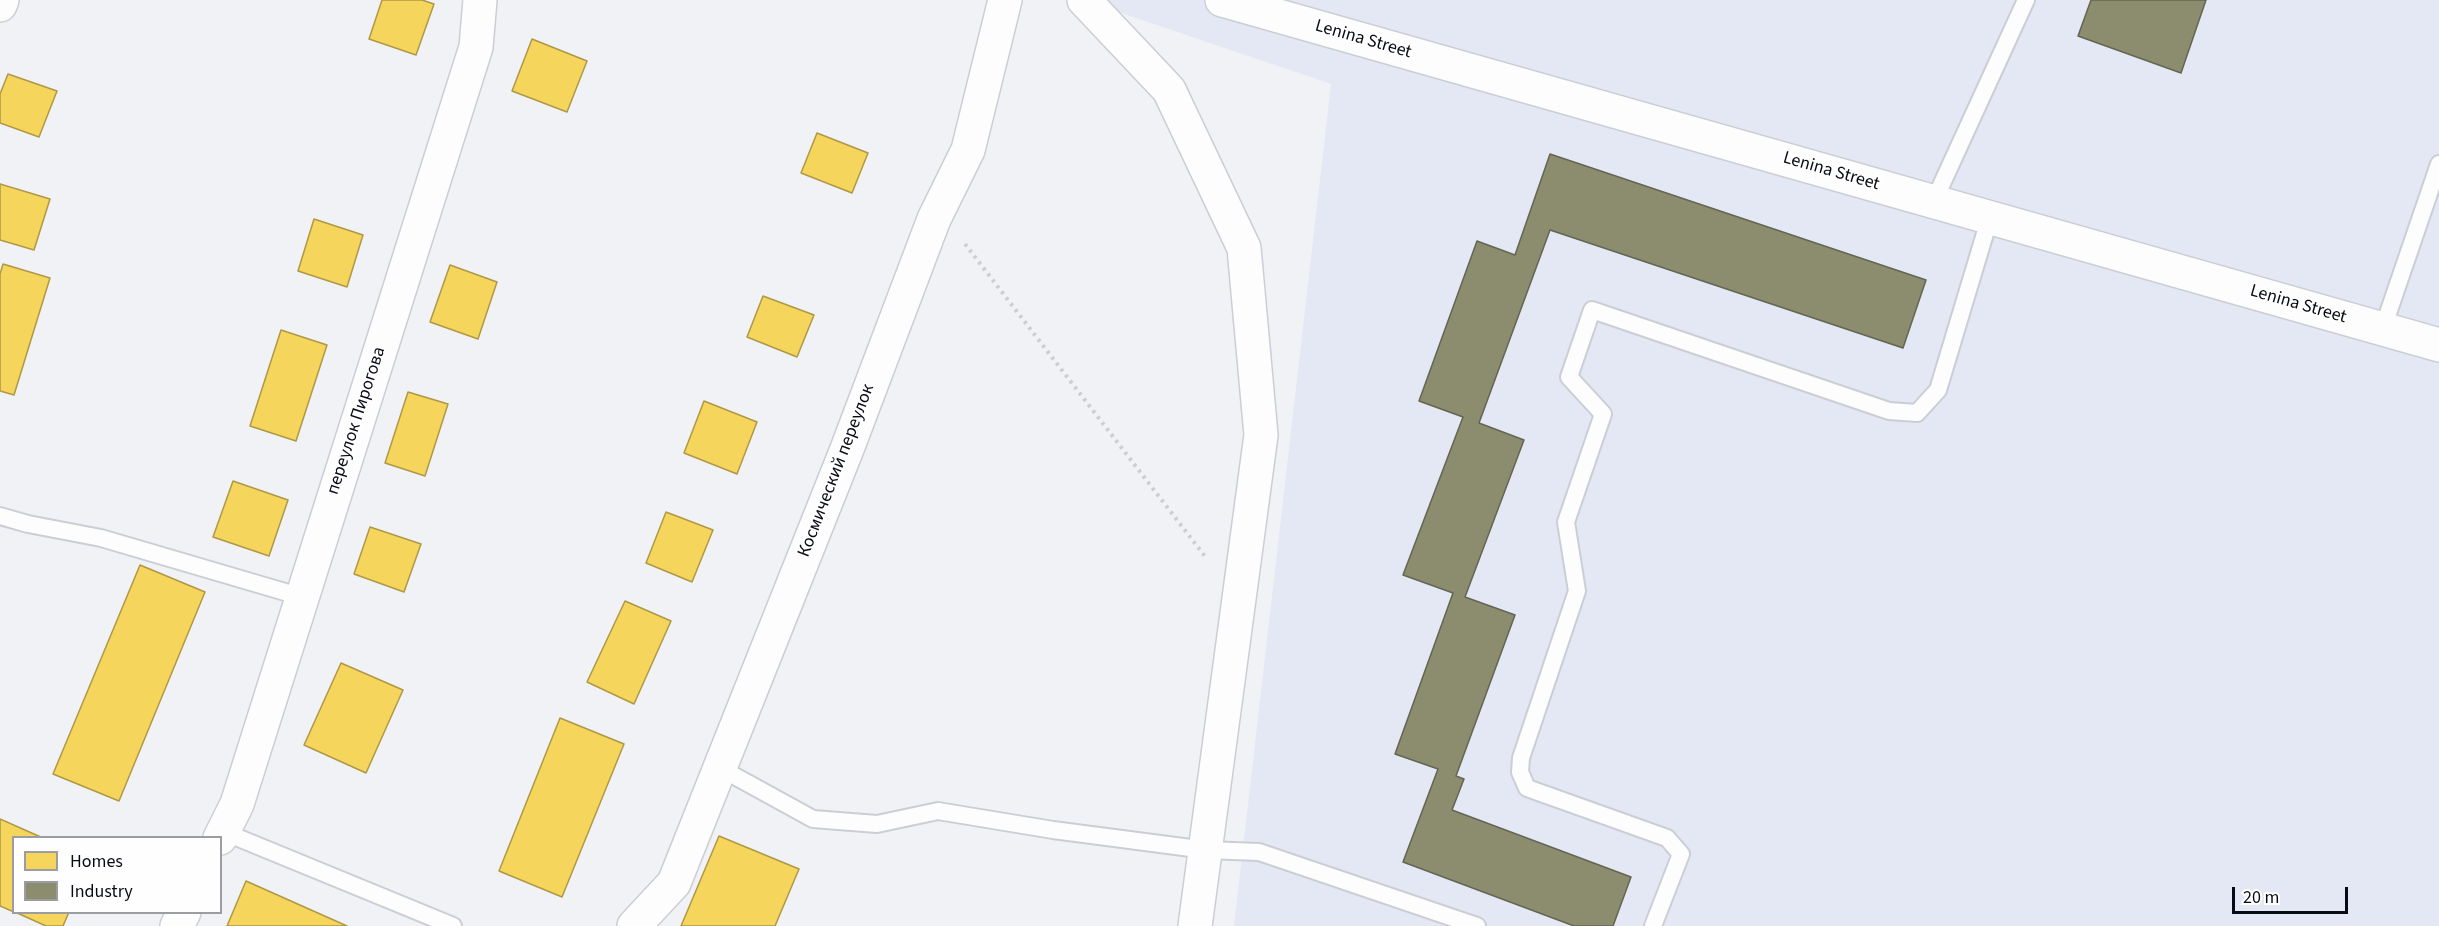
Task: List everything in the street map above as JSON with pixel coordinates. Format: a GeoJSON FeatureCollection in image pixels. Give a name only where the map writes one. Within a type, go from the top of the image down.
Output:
{"type":"FeatureCollection","features":[{"type":"Feature","properties":{"kind":"street"},"geometry":{"type":"LineString","coordinates":[[0,5],[2,0]]}},
{"type":"Feature","properties":{"kind":"street","name":"переулок Пирогова"},"geometry":{"type":"LineString","coordinates":[[222,835],[237,804],[476,47],[480,0]]}},
{"type":"Feature","properties":{"kind":"street","name":"Космический переулок"},"geometry":{"type":"LineString","coordinates":[[634,926],[674,883],[939,210],[968,150],[1005,0]]}},
{"type":"Feature","properties":{"kind":"street"},"geometry":{"type":"LineString","coordinates":[[1084,0],[1169,90],[1244,248],[1261,435],[1196,926]]}},
{"type":"Feature","properties":{"kind":"street","name":"Lenina Street"},"geometry":{"type":"LineString","coordinates":[[1222,0],[2439,345]]}},
{"type":"Feature","properties":{"kind":"lane"},"geometry":{"type":"LineString","coordinates":[[2016,21],[2017,0]]}},
{"type":"Feature","properties":{"kind":"lane"},"geometry":{"type":"LineString","coordinates":[[1934,201],[2026,0]]}},
{"type":"Feature","properties":{"kind":"lane"},"geometry":{"type":"LineString","coordinates":[[2383,328],[2439,164]]}},
{"type":"Feature","properties":{"kind":"lane"},"geometry":{"type":"LineString","coordinates":[[1653,926],[1681,854],[1667,838],[1527,788],[1520,772],[1521,758],[1577,591],[1566,522],[1603,414],[1569,377],[1592,310],[1889,411],[1917,413],[1938,390],[1990,218]]}},
{"type":"Feature","properties":{"kind":"lane"},"geometry":{"type":"LineString","coordinates":[[0,516],[28,524],[101,538],[302,597]]}},
{"type":"Feature","properties":{"kind":"lane"},"geometry":{"type":"LineString","coordinates":[[720,768],[813,819],[877,824],[938,811],[1053,830],[1206,850],[1259,852],[1477,926]]}},
{"type":"Feature","properties":{"kind":"lane"},"geometry":{"type":"LineString","coordinates":[[222,835],[453,926]]}},
{"type":"Feature","properties":{"kind":"path"},"geometry":{"type":"LineString","coordinates":[[939,210],[1239,600]]}},
{"type":"Feature","properties":{"kind":"shaded area"},"geometry":{"type":"Polygon","coordinates":[[[1083,0],[2439,0],[2439,926],[1234,926],[1331,84],[1083,0]]]}},
{"type":"Feature","properties":{"kind":"building: Homes"},"geometry":{"type":"Polygon","coordinates":[[[382,0],[422,0],[434,4],[416,55],[369,39],[382,0]]]}},
{"type":"Feature","properties":{"kind":"building: Homes"},"geometry":{"type":"Polygon","coordinates":[[[532,39],[587,61],[567,112],[512,91],[532,39]]]}},
{"type":"Feature","properties":{"kind":"building: Homes"},"geometry":{"type":"Polygon","coordinates":[[[8,74],[57,91],[39,137],[0,123],[0,94],[8,74]]]}},
{"type":"Feature","properties":{"kind":"building: Homes"},"geometry":{"type":"Polygon","coordinates":[[[817,133],[868,153],[852,193],[801,173],[817,133]]]}},
{"type":"Feature","properties":{"kind":"building: Homes"},"geometry":{"type":"Polygon","coordinates":[[[0,184],[50,199],[34,250],[0,240],[0,184]]]}},
{"type":"Feature","properties":{"kind":"building: Homes"},"geometry":{"type":"Polygon","coordinates":[[[314,219],[363,235],[347,287],[298,271],[314,219]]]}},
{"type":"Feature","properties":{"kind":"building: Homes"},"geometry":{"type":"Polygon","coordinates":[[[3,264],[50,278],[14,395],[0,391],[0,274],[3,264]]]}},
{"type":"Feature","properties":{"kind":"building: Homes"},"geometry":{"type":"Polygon","coordinates":[[[450,265],[497,282],[478,339],[430,322],[450,265]]]}},
{"type":"Feature","properties":{"kind":"building: Homes"},"geometry":{"type":"Polygon","coordinates":[[[763,296],[814,315],[797,357],[747,337],[763,296]]]}},
{"type":"Feature","properties":{"kind":"building: Homes"},"geometry":{"type":"Polygon","coordinates":[[[281,330],[327,345],[296,441],[250,426],[281,330]]]}},
{"type":"Feature","properties":{"kind":"building: Homes"},"geometry":{"type":"Polygon","coordinates":[[[408,392],[448,404],[425,476],[385,463],[408,392]]]}},
{"type":"Feature","properties":{"kind":"building: Homes"},"geometry":{"type":"Polygon","coordinates":[[[704,401],[757,422],[737,474],[684,453],[704,401]]]}},
{"type":"Feature","properties":{"kind":"building: Homes"},"geometry":{"type":"Polygon","coordinates":[[[233,481],[288,500],[269,556],[213,537],[233,481]]]}},
{"type":"Feature","properties":{"kind":"building: Homes"},"geometry":{"type":"Polygon","coordinates":[[[666,512],[713,530],[692,582],[646,563],[666,512]]]}},
{"type":"Feature","properties":{"kind":"building: Homes"},"geometry":{"type":"Polygon","coordinates":[[[370,527],[421,544],[404,592],[354,574],[370,527]]]}},
{"type":"Feature","properties":{"kind":"building: Homes"},"geometry":{"type":"Polygon","coordinates":[[[140,565],[205,592],[119,801],[53,774],[140,565]]]}},
{"type":"Feature","properties":{"kind":"building: Homes"},"geometry":{"type":"Polygon","coordinates":[[[625,601],[671,621],[634,704],[587,682],[625,601]]]}},
{"type":"Feature","properties":{"kind":"building: Homes"},"geometry":{"type":"Polygon","coordinates":[[[341,663],[403,690],[366,773],[304,745],[341,663]]]}},
{"type":"Feature","properties":{"kind":"building: Homes"},"geometry":{"type":"Polygon","coordinates":[[[560,718],[624,744],[562,897],[499,871],[560,718]]]}},
{"type":"Feature","properties":{"kind":"building: Homes"},"geometry":{"type":"Polygon","coordinates":[[[0,819],[38,836],[12,836],[12,911],[0,906],[0,819]]]}},
{"type":"Feature","properties":{"kind":"building: Homes"},"geometry":{"type":"Polygon","coordinates":[[[719,836],[799,869],[775,926],[681,926],[719,836]]]}},
{"type":"Feature","properties":{"kind":"building: Homes"},"geometry":{"type":"Polygon","coordinates":[[[246,881],[347,926],[227,926],[246,881]]]}},
{"type":"Feature","properties":{"kind":"building: Homes"},"geometry":{"type":"Polygon","coordinates":[[[19,914],[68,914],[63,926],[46,926],[19,914]]]}},
{"type":"Feature","properties":{"kind":"building: Industry"},"geometry":{"type":"Polygon","coordinates":[[[2091,0],[2206,0],[2181,73],[2078,36],[2091,0]]]}},
{"type":"Feature","properties":{"kind":"building: Industry"},"geometry":{"type":"Polygon","coordinates":[[[1550,154],[1926,280],[1903,348],[1550,230],[1479,423],[1524,440],[1465,597],[1515,615],[1456,776],[1464,779],[1452,810],[1631,877],[1613,926],[1574,926],[1403,862],[1438,769],[1395,754],[1453,593],[1403,575],[1463,417],[1419,401],[1477,241],[1515,255],[1550,154]]]}}]}
